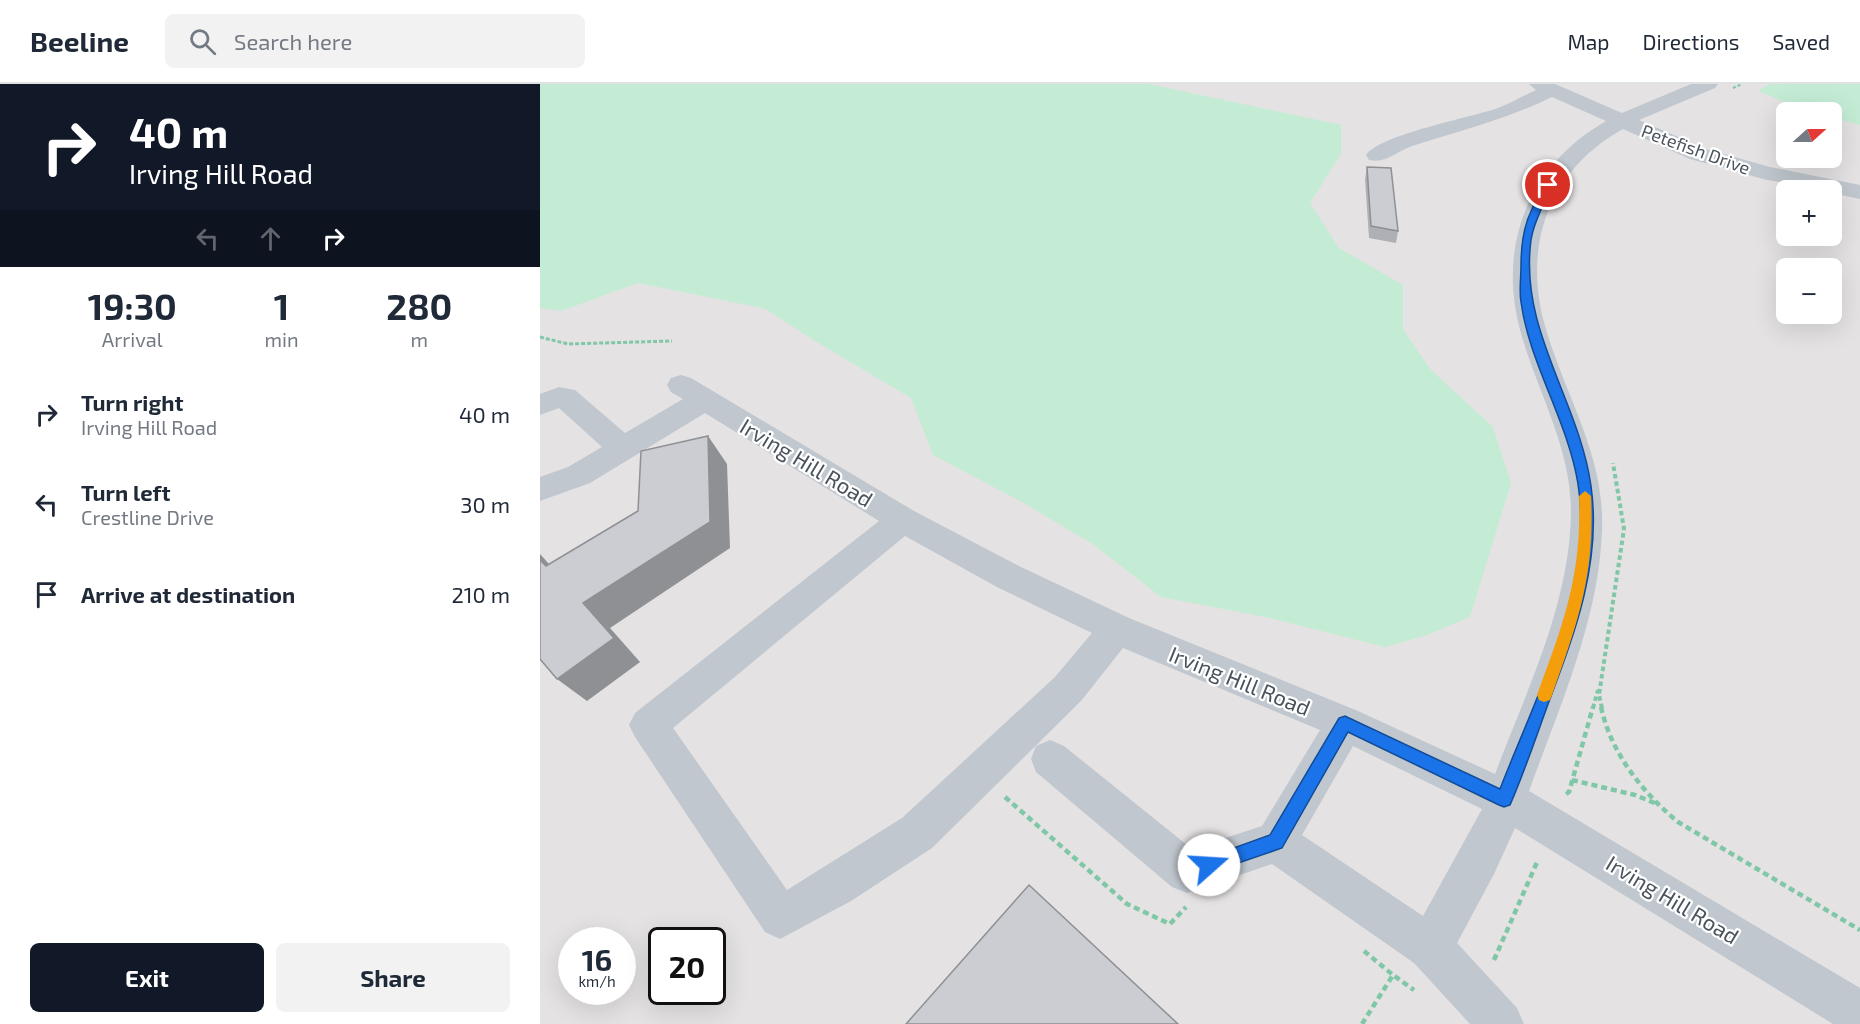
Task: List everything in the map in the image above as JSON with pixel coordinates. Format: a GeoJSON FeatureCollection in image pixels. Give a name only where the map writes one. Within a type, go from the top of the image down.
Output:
{"type":"FeatureCollection","features":[{"type":"Feature","properties":{"kind":"street"},"geometry":{"type":"LineString","coordinates":[[1430,947],[1487,844],[1570,625],[1582,578],[1586,527],[1585,486],[1575,440],[1540,350],[1526,302],[1526,240],[1548,185],[1565,162],[1585,144],[1621,121],[1708,84]]}},
{"type":"Feature","properties":{"kind":"street"},"geometry":{"type":"LineString","coordinates":[[1377,156],[1401,143],[1506,112],[1545,87]]}},
{"type":"Feature","properties":{"kind":"street","name":"Petefish Drive"},"geometry":{"type":"LineString","coordinates":[[1545,87],[1621,121],[1735,166],[1860,192]]}},
{"type":"Feature","properties":{"kind":"street","name":"Irving Hill Road"},"geometry":{"type":"LineString","coordinates":[[623,448],[693,392],[903,520],[1010,577],[1117,629],[1345,723],[1504,799],[1860,1014]]}},
{"type":"Feature","properties":{"kind":"street"},"geometry":{"type":"LineString","coordinates":[[540,405],[559,397],[566,397],[623,448],[579,475],[540,489]]}},
{"type":"Feature","properties":{"kind":"street"},"geometry":{"type":"LineString","coordinates":[[903,520],[648,725],[780,917],[836,886],[917,833],[1068,689],[1117,629]]}},
{"type":"Feature","properties":{"kind":"street"},"geometry":{"type":"LineString","coordinates":[[1050,759],[1187,872],[1276,842],[1345,723]]}},
{"type":"Feature","properties":{"kind":"street"},"geometry":{"type":"LineString","coordinates":[[1276,842],[1430,947],[1487,1010]]}},
{"type":"Feature","properties":{"kind":"path"},"geometry":{"type":"LineString","coordinates":[[540,337],[568,344],[672,341]]}},
{"type":"Feature","properties":{"kind":"path"},"geometry":{"type":"LineString","coordinates":[[1557,797],[1569,792],[1601,681],[1624,529],[1617,474],[1610,453]]}},
{"type":"Feature","properties":{"kind":"path"},"geometry":{"type":"LineString","coordinates":[[1601,681],[1601,710],[1614,743],[1634,776],[1658,804],[1678,822],[1724,851],[1860,930]]}},
{"type":"Feature","properties":{"kind":"path"},"geometry":{"type":"LineString","coordinates":[[1572,780],[1635,795],[1658,804]]}},
{"type":"Feature","properties":{"kind":"path"},"geometry":{"type":"LineString","coordinates":[[1487,1010],[1490,969],[1538,859]]}},
{"type":"Feature","properties":{"kind":"path"},"geometry":{"type":"LineString","coordinates":[[1362,1024],[1393,975],[1422,996]]}},
{"type":"Feature","properties":{"kind":"shaded area"},"geometry":{"type":"Polygon","coordinates":[[[540,84],[1860,84],[1860,1024],[540,1024],[540,84]]]}},
{"type":"Feature","properties":{"kind":"green space"},"geometry":{"type":"Polygon","coordinates":[[[540,84],[1149,84],[1341,125],[1341,154],[1310,203],[1339,248],[1403,285],[1403,329],[1430,369],[1493,427],[1511,483],[1470,617],[1424,636],[1385,647],[1270,618],[1161,597],[1094,545],[1022,502],[933,455],[911,398],[766,309],[638,283],[561,311],[540,308],[540,84]]]}},
{"type":"Feature","properties":{"kind":"green space"},"geometry":{"type":"Polygon","coordinates":[[[1770,84],[1860,84],[1860,125],[1842,120],[1842,102],[1785,102],[1758,91],[1770,84]]]}},
{"type":"Feature","properties":{"kind":"building"},"geometry":{"type":"Polygon","coordinates":[[[1367,167],[1391,168],[1398,231],[1371,226],[1367,167]]]}},
{"type":"Feature","properties":{"kind":"building"},"geometry":{"type":"Polygon","coordinates":[[[708,436],[710,522],[583,603],[614,638],[557,679],[540,659],[540,560],[546,566],[638,511],[641,451],[708,436]]]}},
{"type":"Feature","properties":{"kind":"building"},"geometry":{"type":"Polygon","coordinates":[[[1029,885],[1178,1024],[906,1024],[1029,885]]]}},
{"type":"Feature","properties":{"kind":"slow traffic"},"geometry":{"type":"LineString","coordinates":[[1544,695],[1570,625],[1582,578],[1586,527],[1585,496]]}},
{"type":"Feature","properties":{"kind":"route"},"geometry":{"type":"LineString","coordinates":[[1209,865],[1276,842],[1345,723],[1504,799],[1570,625],[1582,578],[1586,527],[1585,486],[1575,440],[1540,350],[1526,302],[1526,240],[1548,185]]}}]}
